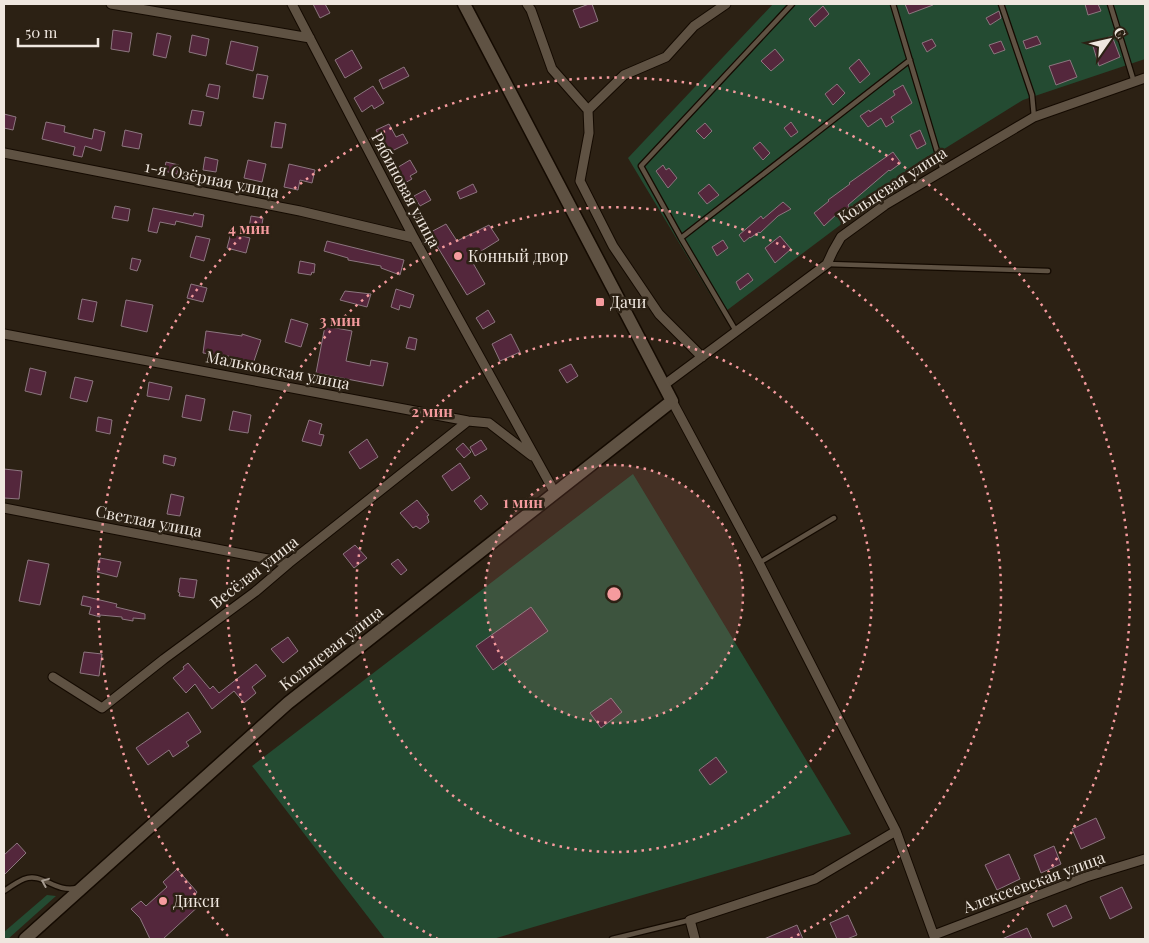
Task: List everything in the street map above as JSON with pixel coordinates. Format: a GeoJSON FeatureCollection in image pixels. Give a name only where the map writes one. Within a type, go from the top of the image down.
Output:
{"type":"FeatureCollection","features":[{"type":"Feature","properties":{"kind":"street"},"geometry":{"type":"LineString","coordinates":[[111,4],[310,38]]}},
{"type":"Feature","properties":{"kind":"street","name":"Рябиновая улица"},"geometry":{"type":"LineString","coordinates":[[292,4],[414,238],[556,493]]}},
{"type":"Feature","properties":{"kind":"street"},"geometry":{"type":"LineString","coordinates":[[464,4],[759,563],[896,831],[934,937]]}},
{"type":"Feature","properties":{"kind":"street"},"geometry":{"type":"LineString","coordinates":[[527,4],[531,10],[552,70],[588,110],[589,133],[580,182],[613,246],[659,314],[702,357]]}},
{"type":"Feature","properties":{"kind":"street"},"geometry":{"type":"LineString","coordinates":[[588,110],[624,76],[666,57],[694,26],[726,4]]}},
{"type":"Feature","properties":{"kind":"street","name":"Кольцевая улица"},"geometry":{"type":"LineString","coordinates":[[664,385],[827,264],[841,237],[885,205],[1034,117],[1145,78]]}},
{"type":"Feature","properties":{"kind":"street","name":"1-я Озёрная улица"},"geometry":{"type":"LineString","coordinates":[[4,153],[300,211],[414,238]]}},
{"type":"Feature","properties":{"kind":"street","name":"Мальковская улица"},"geometry":{"type":"LineString","coordinates":[[4,334],[468,421],[489,423],[536,459]]}},
{"type":"Feature","properties":{"kind":"street","name":"Кольцевая улица"},"geometry":{"type":"LineString","coordinates":[[25,939],[288,703],[672,401]]}},
{"type":"Feature","properties":{"kind":"street","name":"Весёлая улица"},"geometry":{"type":"LineString","coordinates":[[53,677],[102,708],[164,659],[255,592],[468,421]]}},
{"type":"Feature","properties":{"kind":"street","name":"Светлая улица"},"geometry":{"type":"LineString","coordinates":[[4,508],[289,563]]}},
{"type":"Feature","properties":{"kind":"street"},"geometry":{"type":"LineString","coordinates":[[695,939],[690,920],[815,879],[896,831]]}},
{"type":"Feature","properties":{"kind":"street","name":"Алексеевская улица"},"geometry":{"type":"LineString","coordinates":[[934,937],[1086,877],[1145,859]]}},
{"type":"Feature","properties":{"kind":"lane"},"geometry":{"type":"LineString","coordinates":[[736,331],[641,166],[792,4]]}},
{"type":"Feature","properties":{"kind":"lane"},"geometry":{"type":"LineString","coordinates":[[893,4],[943,171]]}},
{"type":"Feature","properties":{"kind":"lane"},"geometry":{"type":"LineString","coordinates":[[1001,4],[1032,95],[1034,117]]}},
{"type":"Feature","properties":{"kind":"lane"},"geometry":{"type":"LineString","coordinates":[[1110,4],[1134,82]]}},
{"type":"Feature","properties":{"kind":"lane"},"geometry":{"type":"LineString","coordinates":[[681,238],[910,60]]}},
{"type":"Feature","properties":{"kind":"lane"},"geometry":{"type":"LineString","coordinates":[[827,264],[1048,271]]}},
{"type":"Feature","properties":{"kind":"lane"},"geometry":{"type":"LineString","coordinates":[[759,563],[834,518]]}},
{"type":"Feature","properties":{"kind":"lane"},"geometry":{"type":"LineString","coordinates":[[4,891],[25,879],[31,878],[42,879],[66,890],[78,888],[87,883]]}},
{"type":"Feature","properties":{"kind":"lane"},"geometry":{"type":"LineString","coordinates":[[612,939],[690,920]]}},
{"type":"Feature","properties":{"kind":"green space"},"geometry":{"type":"Polygon","coordinates":[[[773,4],[1145,4],[1145,59],[1023,100],[928,159],[722,314],[628,158],[773,4]]]}},
{"type":"Feature","properties":{"kind":"green space"},"geometry":{"type":"Polygon","coordinates":[[[633,474],[851,834],[493,939],[385,939],[252,766],[633,474]]]}},
{"type":"Feature","properties":{"kind":"green space"},"geometry":{"type":"Polygon","coordinates":[[[47,895],[56,896],[8,939],[4,939],[4,932],[47,895]]]}},
{"type":"Feature","properties":{"kind":"building"},"geometry":{"type":"Polygon","coordinates":[[[313,4],[325,4],[330,13],[320,18],[313,4]]]}},
{"type":"Feature","properties":{"kind":"building"},"geometry":{"type":"Polygon","coordinates":[[[592,4],[598,21],[580,28],[573,10],[592,4]]]}},
{"type":"Feature","properties":{"kind":"building"},"geometry":{"type":"Polygon","coordinates":[[[905,4],[933,4],[933,5],[909,14],[905,4]]]}},
{"type":"Feature","properties":{"kind":"building"},"geometry":{"type":"Polygon","coordinates":[[[1085,4],[1098,4],[1101,11],[1088,15],[1085,4]]]}},
{"type":"Feature","properties":{"kind":"building"},"geometry":{"type":"Polygon","coordinates":[[[823,6],[829,14],[815,27],[809,19],[823,6]]]}},
{"type":"Feature","properties":{"kind":"building"},"geometry":{"type":"Polygon","coordinates":[[[999,11],[1001,18],[990,25],[986,18],[999,11]]]}},
{"type":"Feature","properties":{"kind":"building"},"geometry":{"type":"Polygon","coordinates":[[[113,30],[132,33],[129,52],[111,49],[113,30]]]}},
{"type":"Feature","properties":{"kind":"building"},"geometry":{"type":"Polygon","coordinates":[[[157,33],[171,36],[166,58],[153,55],[157,33]]]}},
{"type":"Feature","properties":{"kind":"building"},"geometry":{"type":"Polygon","coordinates":[[[192,35],[209,39],[206,56],[189,52],[192,35]]]}},
{"type":"Feature","properties":{"kind":"building"},"geometry":{"type":"Polygon","coordinates":[[[1037,36],[1041,44],[1026,49],[1023,41],[1037,36]]]}},
{"type":"Feature","properties":{"kind":"building"},"geometry":{"type":"Polygon","coordinates":[[[1112,36],[1120,57],[1099,66],[1092,43],[1112,36]]]}},
{"type":"Feature","properties":{"kind":"building"},"geometry":{"type":"Polygon","coordinates":[[[932,39],[936,46],[927,52],[922,43],[932,39]]]}},
{"type":"Feature","properties":{"kind":"building"},"geometry":{"type":"Polygon","coordinates":[[[231,41],[258,47],[253,71],[226,64],[231,41]]]}},
{"type":"Feature","properties":{"kind":"building"},"geometry":{"type":"Polygon","coordinates":[[[1001,41],[1005,50],[994,54],[989,45],[1001,41]]]}},
{"type":"Feature","properties":{"kind":"building"},"geometry":{"type":"Polygon","coordinates":[[[775,49],[784,60],[771,71],[761,61],[775,49]]]}},
{"type":"Feature","properties":{"kind":"building"},"geometry":{"type":"Polygon","coordinates":[[[352,50],[362,68],[345,78],[335,60],[352,50]]]}},
{"type":"Feature","properties":{"kind":"building"},"geometry":{"type":"Polygon","coordinates":[[[859,59],[870,74],[860,83],[849,68],[859,59]]]}},
{"type":"Feature","properties":{"kind":"building"},"geometry":{"type":"Polygon","coordinates":[[[1070,60],[1077,77],[1056,85],[1049,66],[1070,60]]]}},
{"type":"Feature","properties":{"kind":"building"},"geometry":{"type":"Polygon","coordinates":[[[404,67],[409,76],[383,89],[379,80],[404,67]]]}},
{"type":"Feature","properties":{"kind":"building"},"geometry":{"type":"Polygon","coordinates":[[[257,74],[268,76],[263,99],[253,97],[257,74]]]}},
{"type":"Feature","properties":{"kind":"building"},"geometry":{"type":"Polygon","coordinates":[[[209,84],[220,86],[218,99],[206,96],[209,84]]]}},
{"type":"Feature","properties":{"kind":"building"},"geometry":{"type":"Polygon","coordinates":[[[837,84],[845,93],[833,105],[825,94],[837,84]]]}},
{"type":"Feature","properties":{"kind":"building"},"geometry":{"type":"Polygon","coordinates":[[[903,85],[912,103],[891,117],[894,122],[886,127],[881,118],[868,127],[860,116],[869,110],[870,112],[895,95],[893,91],[903,85]]]}},
{"type":"Feature","properties":{"kind":"building"},"geometry":{"type":"Polygon","coordinates":[[[373,86],[384,103],[374,109],[372,105],[362,112],[354,98],[373,86]]]}},
{"type":"Feature","properties":{"kind":"building"},"geometry":{"type":"Polygon","coordinates":[[[192,110],[204,112],[201,126],[189,124],[192,110]]]}},
{"type":"Feature","properties":{"kind":"building"},"geometry":{"type":"Polygon","coordinates":[[[4,114],[16,117],[13,130],[4,128],[4,114]]]}},
{"type":"Feature","properties":{"kind":"building"},"geometry":{"type":"Polygon","coordinates":[[[46,122],[65,126],[64,132],[92,139],[94,129],[105,132],[101,151],[85,146],[82,157],[73,155],[75,147],[42,139],[46,122]]]}},
{"type":"Feature","properties":{"kind":"building"},"geometry":{"type":"Polygon","coordinates":[[[275,122],[286,124],[282,148],[271,147],[275,122]]]}},
{"type":"Feature","properties":{"kind":"building"},"geometry":{"type":"Polygon","coordinates":[[[791,122],[798,132],[791,137],[784,128],[791,122]]]}},
{"type":"Feature","properties":{"kind":"building"},"geometry":{"type":"Polygon","coordinates":[[[705,123],[712,131],[704,139],[696,131],[705,123]]]}},
{"type":"Feature","properties":{"kind":"building"},"geometry":{"type":"Polygon","coordinates":[[[389,124],[396,137],[403,134],[408,143],[388,153],[376,130],[389,124]]]}},
{"type":"Feature","properties":{"kind":"building"},"geometry":{"type":"Polygon","coordinates":[[[125,130],[142,134],[139,149],[122,146],[125,130]]]}},
{"type":"Feature","properties":{"kind":"building"},"geometry":{"type":"Polygon","coordinates":[[[920,130],[926,144],[917,149],[910,135],[920,130]]]}},
{"type":"Feature","properties":{"kind":"building"},"geometry":{"type":"Polygon","coordinates":[[[760,142],[770,153],[763,160],[753,148],[760,142]]]}},
{"type":"Feature","properties":{"kind":"building"},"geometry":{"type":"Polygon","coordinates":[[[893,152],[901,163],[889,170],[848,205],[849,207],[840,216],[838,213],[824,226],[814,213],[849,183],[893,152]]]}},
{"type":"Feature","properties":{"kind":"building"},"geometry":{"type":"Polygon","coordinates":[[[205,157],[218,160],[216,172],[203,170],[205,157]]]}},
{"type":"Feature","properties":{"kind":"building"},"geometry":{"type":"Polygon","coordinates":[[[248,160],[266,164],[262,182],[244,178],[248,160]]]}},
{"type":"Feature","properties":{"kind":"building"},"geometry":{"type":"Polygon","coordinates":[[[410,160],[417,172],[410,176],[412,179],[403,184],[395,169],[410,160]]]}},
{"type":"Feature","properties":{"kind":"building"},"geometry":{"type":"Polygon","coordinates":[[[166,162],[179,165],[177,174],[164,171],[166,162]]]}},
{"type":"Feature","properties":{"kind":"building"},"geometry":{"type":"Polygon","coordinates":[[[289,164],[315,170],[312,183],[300,180],[298,190],[284,187],[289,164]]]}},
{"type":"Feature","properties":{"kind":"building"},"geometry":{"type":"Polygon","coordinates":[[[663,165],[666,170],[669,168],[677,178],[668,188],[656,171],[663,165]]]}},
{"type":"Feature","properties":{"kind":"building"},"geometry":{"type":"Polygon","coordinates":[[[473,184],[477,192],[460,199],[457,192],[473,184]]]}},
{"type":"Feature","properties":{"kind":"building"},"geometry":{"type":"Polygon","coordinates":[[[709,184],[719,195],[707,204],[698,193],[709,184]]]}},
{"type":"Feature","properties":{"kind":"building"},"geometry":{"type":"Polygon","coordinates":[[[425,190],[431,200],[420,206],[414,196],[425,190]]]}},
{"type":"Feature","properties":{"kind":"building"},"geometry":{"type":"Polygon","coordinates":[[[783,202],[791,209],[778,216],[760,233],[744,242],[739,235],[761,216],[763,219],[783,202]]]}},
{"type":"Feature","properties":{"kind":"building"},"geometry":{"type":"Polygon","coordinates":[[[115,206],[130,209],[128,221],[112,218],[115,206]]]}},
{"type":"Feature","properties":{"kind":"building"},"geometry":{"type":"Polygon","coordinates":[[[153,208],[193,216],[194,213],[204,215],[202,227],[176,221],[175,225],[160,222],[157,233],[148,231],[153,208]]]}},
{"type":"Feature","properties":{"kind":"building"},"geometry":{"type":"Polygon","coordinates":[[[251,216],[263,218],[261,231],[249,228],[251,216]]]}},
{"type":"Feature","properties":{"kind":"building","name":"Конный двор"},"geometry":{"type":"Polygon","coordinates":[[[446,224],[457,241],[489,225],[499,240],[470,258],[485,284],[467,295],[429,233],[446,224]]]}},
{"type":"Feature","properties":{"kind":"building"},"geometry":{"type":"Polygon","coordinates":[[[231,233],[250,238],[246,253],[227,248],[231,233]]]}},
{"type":"Feature","properties":{"kind":"building"},"geometry":{"type":"Polygon","coordinates":[[[196,236],[210,239],[204,261],[190,257],[196,236]]]}},
{"type":"Feature","properties":{"kind":"building"},"geometry":{"type":"Polygon","coordinates":[[[780,236],[791,249],[775,263],[765,248],[780,236]]]}},
{"type":"Feature","properties":{"kind":"building"},"geometry":{"type":"Polygon","coordinates":[[[723,240],[728,248],[717,256],[712,247],[723,240]]]}},
{"type":"Feature","properties":{"kind":"building"},"geometry":{"type":"Polygon","coordinates":[[[327,241],[404,260],[400,275],[381,268],[381,266],[348,260],[348,258],[324,251],[327,241]]]}},
{"type":"Feature","properties":{"kind":"building"},"geometry":{"type":"Polygon","coordinates":[[[132,258],[141,260],[137,271],[130,269],[132,258]]]}},
{"type":"Feature","properties":{"kind":"building"},"geometry":{"type":"Polygon","coordinates":[[[300,261],[315,264],[314,273],[312,272],[311,275],[298,273],[300,261]]]}},
{"type":"Feature","properties":{"kind":"building"},"geometry":{"type":"Polygon","coordinates":[[[748,273],[753,280],[740,290],[736,282],[748,273]]]}},
{"type":"Feature","properties":{"kind":"building"},"geometry":{"type":"Polygon","coordinates":[[[191,284],[207,288],[203,302],[187,298],[191,284]]]}},
{"type":"Feature","properties":{"kind":"building"},"geometry":{"type":"Polygon","coordinates":[[[396,289],[414,295],[410,308],[400,305],[399,310],[391,307],[396,289]]]}},
{"type":"Feature","properties":{"kind":"building"},"geometry":{"type":"Polygon","coordinates":[[[345,291],[371,294],[367,307],[340,300],[345,291]]]}},
{"type":"Feature","properties":{"kind":"building"},"geometry":{"type":"Polygon","coordinates":[[[82,299],[97,302],[93,322],[78,319],[82,299]]]}},
{"type":"Feature","properties":{"kind":"building"},"geometry":{"type":"Polygon","coordinates":[[[126,300],[153,305],[147,332],[121,326],[126,300]]]}},
{"type":"Feature","properties":{"kind":"building"},"geometry":{"type":"Polygon","coordinates":[[[488,310],[495,322],[483,329],[476,318],[488,310]]]}},
{"type":"Feature","properties":{"kind":"building"},"geometry":{"type":"Polygon","coordinates":[[[291,319],[308,324],[301,347],[285,342],[291,319]]]}},
{"type":"Feature","properties":{"kind":"building"},"geometry":{"type":"Polygon","coordinates":[[[325,326],[352,331],[346,361],[370,366],[371,360],[388,363],[383,386],[316,373],[325,326]]]}},
{"type":"Feature","properties":{"kind":"building"},"geometry":{"type":"Polygon","coordinates":[[[206,331],[242,336],[242,334],[261,340],[253,364],[228,356],[203,353],[206,331]]]}},
{"type":"Feature","properties":{"kind":"building"},"geometry":{"type":"Polygon","coordinates":[[[511,334],[520,352],[500,361],[492,344],[511,334]]]}},
{"type":"Feature","properties":{"kind":"building"},"geometry":{"type":"Polygon","coordinates":[[[409,337],[417,339],[415,350],[406,348],[409,337]]]}},
{"type":"Feature","properties":{"kind":"building"},"geometry":{"type":"Polygon","coordinates":[[[571,364],[578,376],[567,383],[559,370],[571,364]]]}},
{"type":"Feature","properties":{"kind":"building"},"geometry":{"type":"Polygon","coordinates":[[[30,368],[46,372],[41,395],[25,391],[30,368]]]}},
{"type":"Feature","properties":{"kind":"building"},"geometry":{"type":"Polygon","coordinates":[[[75,377],[93,381],[87,402],[70,398],[75,377]]]}},
{"type":"Feature","properties":{"kind":"building"},"geometry":{"type":"Polygon","coordinates":[[[149,382],[172,387],[169,400],[147,396],[149,382]]]}},
{"type":"Feature","properties":{"kind":"building"},"geometry":{"type":"Polygon","coordinates":[[[186,395],[205,399],[201,421],[182,417],[186,395]]]}},
{"type":"Feature","properties":{"kind":"building"},"geometry":{"type":"Polygon","coordinates":[[[233,411],[251,415],[248,433],[229,430],[233,411]]]}},
{"type":"Feature","properties":{"kind":"building"},"geometry":{"type":"Polygon","coordinates":[[[98,417],[112,420],[110,434],[96,431],[98,417]]]}},
{"type":"Feature","properties":{"kind":"building"},"geometry":{"type":"Polygon","coordinates":[[[309,420],[322,424],[319,434],[324,435],[321,446],[302,441],[309,420]]]}},
{"type":"Feature","properties":{"kind":"building"},"geometry":{"type":"Polygon","coordinates":[[[367,439],[378,457],[360,469],[349,452],[367,439]]]}},
{"type":"Feature","properties":{"kind":"building"},"geometry":{"type":"Polygon","coordinates":[[[481,440],[487,449],[475,456],[470,447],[481,440]]]}},
{"type":"Feature","properties":{"kind":"building"},"geometry":{"type":"Polygon","coordinates":[[[463,443],[471,452],[464,458],[456,449],[463,443]]]}},
{"type":"Feature","properties":{"kind":"building"},"geometry":{"type":"Polygon","coordinates":[[[164,455],[176,458],[174,466],[163,463],[164,455]]]}},
{"type":"Feature","properties":{"kind":"building"},"geometry":{"type":"Polygon","coordinates":[[[460,463],[470,478],[452,491],[442,476],[460,463]]]}},
{"type":"Feature","properties":{"kind":"building"},"geometry":{"type":"Polygon","coordinates":[[[4,469],[22,471],[19,499],[4,498],[4,469]]]}},
{"type":"Feature","properties":{"kind":"building"},"geometry":{"type":"Polygon","coordinates":[[[171,494],[184,497],[180,516],[167,514],[171,494]]]}},
{"type":"Feature","properties":{"kind":"building"},"geometry":{"type":"Polygon","coordinates":[[[481,495],[488,504],[481,510],[474,501],[481,495]]]}},
{"type":"Feature","properties":{"kind":"building"},"geometry":{"type":"Polygon","coordinates":[[[417,500],[429,515],[427,516],[429,522],[420,529],[416,526],[413,528],[400,513],[417,500]]]}},
{"type":"Feature","properties":{"kind":"building"},"geometry":{"type":"Polygon","coordinates":[[[355,545],[367,558],[354,568],[343,554],[355,545]]]}},
{"type":"Feature","properties":{"kind":"building"},"geometry":{"type":"Polygon","coordinates":[[[100,558],[121,562],[117,577],[97,572],[100,558]]]}},
{"type":"Feature","properties":{"kind":"building"},"geometry":{"type":"Polygon","coordinates":[[[398,559],[407,570],[401,575],[391,564],[398,559]]]}},
{"type":"Feature","properties":{"kind":"building"},"geometry":{"type":"Polygon","coordinates":[[[28,560],[49,564],[40,605],[19,601],[28,560]]]}},
{"type":"Feature","properties":{"kind":"building"},"geometry":{"type":"Polygon","coordinates":[[[180,578],[197,580],[194,598],[179,596],[180,578]]]}},
{"type":"Feature","properties":{"kind":"building"},"geometry":{"type":"Polygon","coordinates":[[[83,596],[117,604],[116,607],[145,614],[145,619],[133,618],[133,621],[122,619],[122,617],[100,615],[100,617],[89,614],[91,607],[81,605],[83,596]]]}},
{"type":"Feature","properties":{"kind":"building"},"geometry":{"type":"Polygon","coordinates":[[[531,607],[548,631],[493,670],[476,646],[531,607]]]}},
{"type":"Feature","properties":{"kind":"building"},"geometry":{"type":"Polygon","coordinates":[[[288,637],[298,651],[283,663],[271,649],[288,637]]]}},
{"type":"Feature","properties":{"kind":"building"},"geometry":{"type":"Polygon","coordinates":[[[84,652],[102,654],[99,676],[80,673],[84,652]]]}},
{"type":"Feature","properties":{"kind":"building"},"geometry":{"type":"Polygon","coordinates":[[[188,663],[210,689],[213,686],[219,693],[256,664],[266,676],[252,687],[256,693],[244,703],[234,691],[212,709],[195,684],[186,693],[173,678],[188,663]]]}},
{"type":"Feature","properties":{"kind":"building"},"geometry":{"type":"Polygon","coordinates":[[[611,698],[622,712],[601,728],[590,713],[611,698]]]}},
{"type":"Feature","properties":{"kind":"building"},"geometry":{"type":"Polygon","coordinates":[[[188,712],[201,732],[186,742],[189,746],[173,757],[169,750],[148,765],[136,748],[188,712]]]}},
{"type":"Feature","properties":{"kind":"building"},"geometry":{"type":"Polygon","coordinates":[[[716,757],[727,772],[710,785],[699,770],[716,757]]]}},
{"type":"Feature","properties":{"kind":"building"},"geometry":{"type":"Polygon","coordinates":[[[1096,818],[1105,838],[1081,849],[1072,829],[1096,818]]]}},
{"type":"Feature","properties":{"kind":"building"},"geometry":{"type":"Polygon","coordinates":[[[17,843],[26,853],[4,875],[4,855],[17,843]]]}},
{"type":"Feature","properties":{"kind":"building"},"geometry":{"type":"Polygon","coordinates":[[[1054,846],[1061,864],[1041,873],[1034,855],[1054,846]]]}},
{"type":"Feature","properties":{"kind":"building"},"geometry":{"type":"Polygon","coordinates":[[[1009,854],[1020,879],[997,890],[985,865],[1009,854]]]}},
{"type":"Feature","properties":{"kind":"building"},"geometry":{"type":"Polygon","coordinates":[[[177,869],[197,892],[195,895],[202,903],[163,939],[150,939],[140,918],[131,909],[141,901],[146,906],[167,887],[163,882],[177,869]]]}},
{"type":"Feature","properties":{"kind":"building"},"geometry":{"type":"Polygon","coordinates":[[[1122,887],[1132,908],[1110,919],[1100,897],[1122,887]]]}},
{"type":"Feature","properties":{"kind":"building"},"geometry":{"type":"Polygon","coordinates":[[[1066,905],[1072,918],[1053,927],[1047,914],[1066,905]]]}},
{"type":"Feature","properties":{"kind":"building"},"geometry":{"type":"Polygon","coordinates":[[[848,915],[857,935],[847,939],[837,939],[830,923],[848,915]]]}},
{"type":"Feature","properties":{"kind":"building"},"geometry":{"type":"Polygon","coordinates":[[[797,925],[803,939],[764,939],[797,925]]]}},
{"type":"Feature","properties":{"kind":"building"},"geometry":{"type":"Polygon","coordinates":[[[1027,928],[1032,939],[1002,939],[1027,928]]]}},
{"type":"Feature","properties":{"kind":"place","name":"Конный двор"},"geometry":{"type":"Point","coordinates":[458,256]}},
{"type":"Feature","properties":{"kind":"place","name":"Дачи"},"geometry":{"type":"Point","coordinates":[600,302]}},
{"type":"Feature","properties":{"kind":"place","name":"Дикси"},"geometry":{"type":"Point","coordinates":[163,901]}}]}
